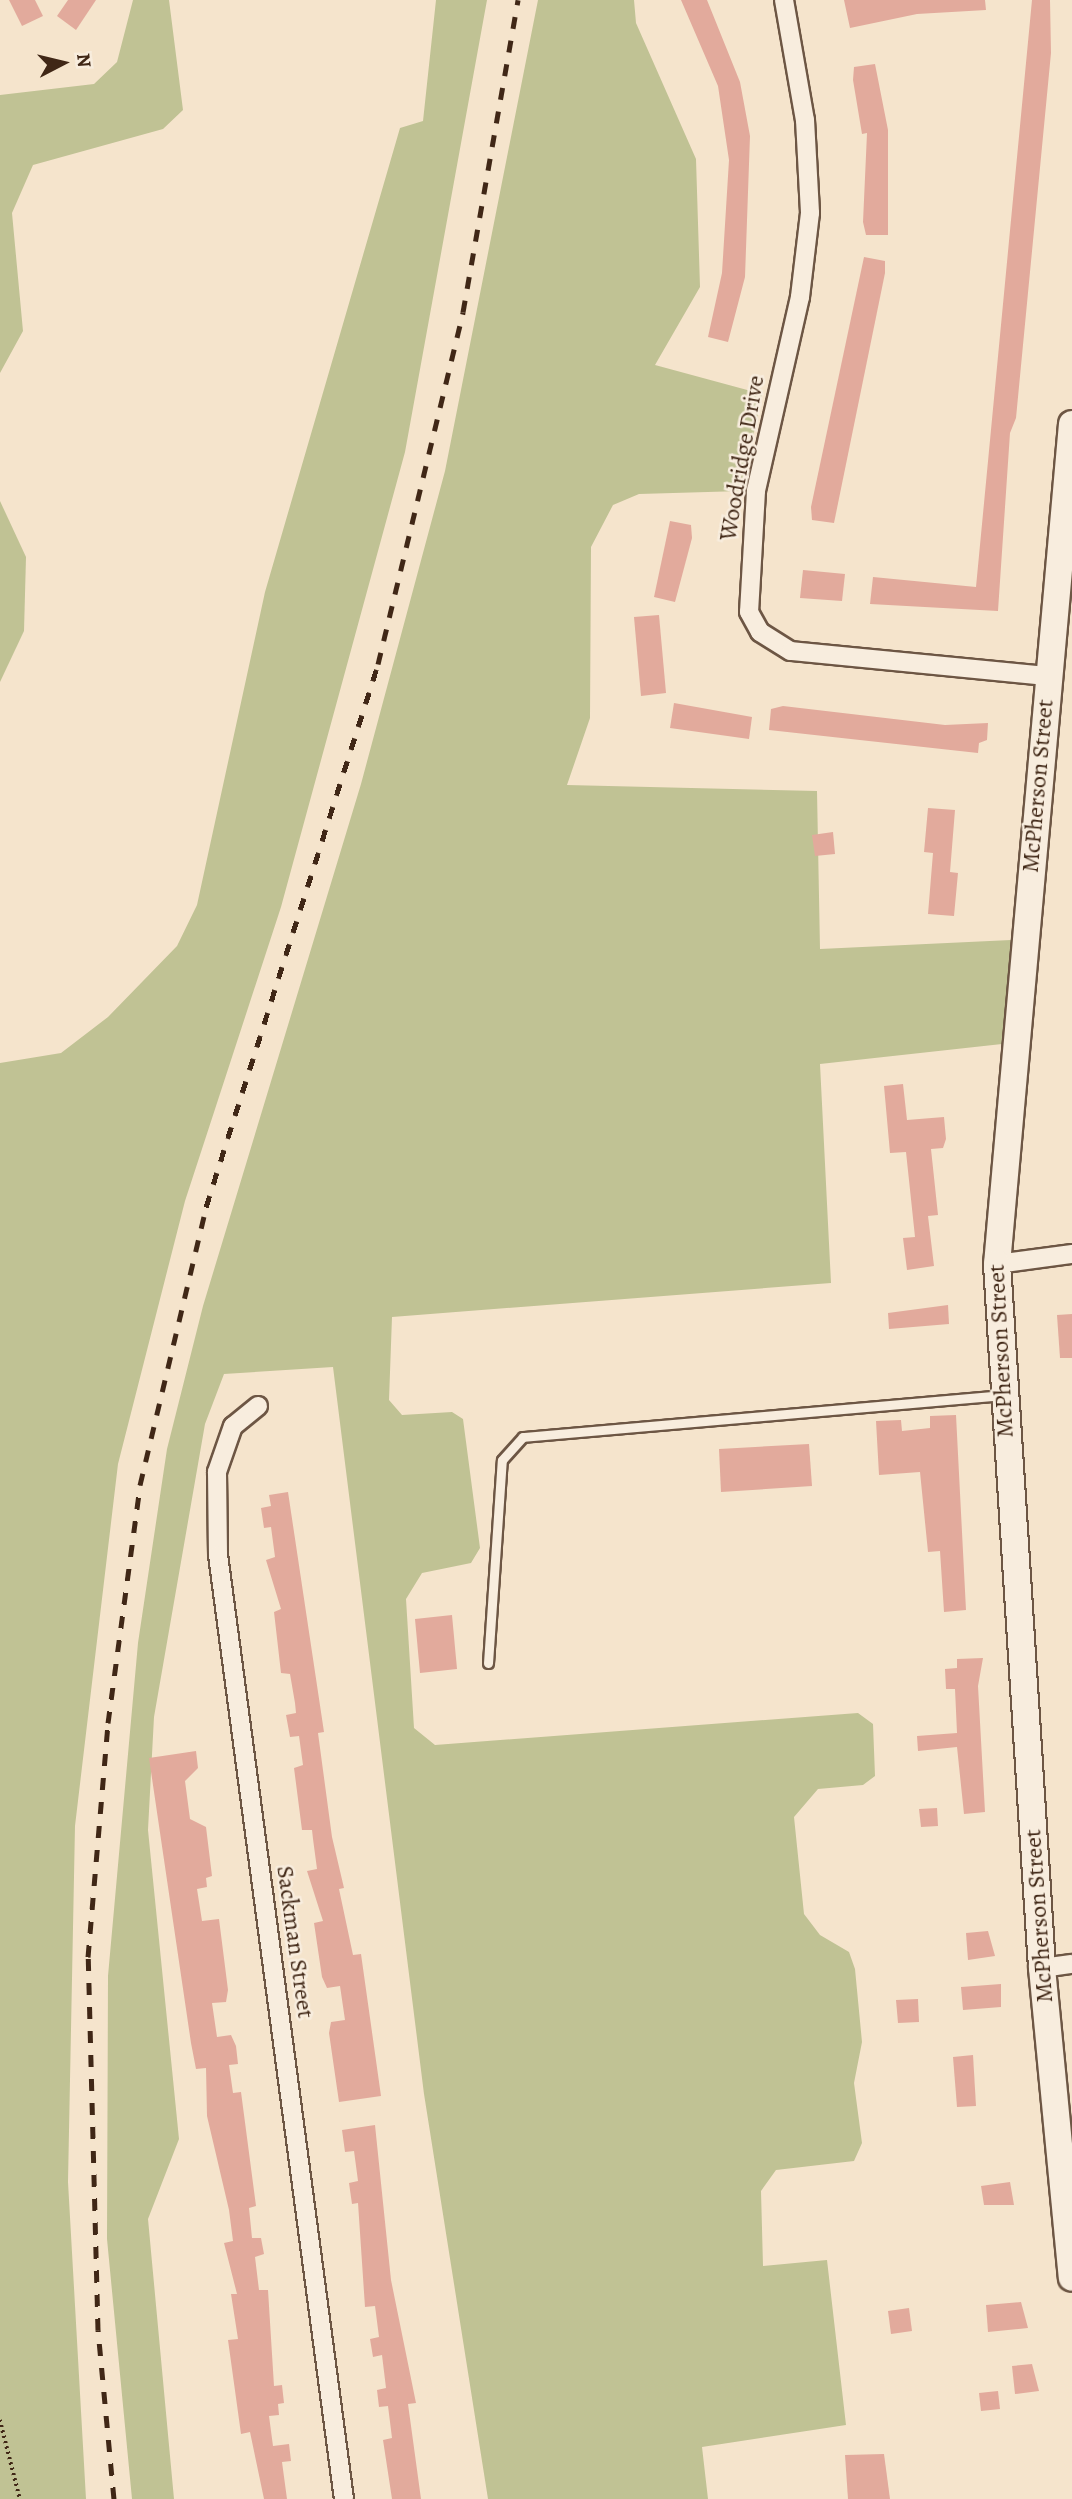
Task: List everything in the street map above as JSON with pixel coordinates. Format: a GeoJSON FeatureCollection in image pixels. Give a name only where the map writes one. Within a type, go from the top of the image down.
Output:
{"type":"FeatureCollection","features":[{"type":"Feature","properties":{"kind":"street","name":"Woodridge Drive"},"geometry":{"type":"LineString","coordinates":[[784,0],[805,120],[810,213],[800,297],[756,491],[750,612],[760,632],[791,651],[1048,676]]}},
{"type":"Feature","properties":{"kind":"street","name":"McPherson Street"},"geometry":{"type":"LineString","coordinates":[[1072,424],[997,1264],[1002,1395],[1042,1968],[1072,2278]]}},
{"type":"Feature","properties":{"kind":"street"},"geometry":{"type":"LineString","coordinates":[[997,1264],[1072,1254]]}},
{"type":"Feature","properties":{"kind":"street","name":"Sackman Street"},"geometry":{"type":"LineString","coordinates":[[258,1406],[233,1426],[217,1472],[218,1555],[344,2499]]}},
{"type":"Feature","properties":{"kind":"street"},"geometry":{"type":"LineString","coordinates":[[1042,1968],[1072,1964]]}},
{"type":"Feature","properties":{"kind":"lane"},"geometry":{"type":"LineString","coordinates":[[488,1663],[502,1460],[523,1437],[1002,1395]]}},
{"type":"Feature","properties":{"kind":"path"},"geometry":{"type":"LineString","coordinates":[[0,2420],[20,2499]]}},
{"type":"Feature","properties":{"kind":"green space"},"geometry":{"type":"Polygon","coordinates":[[[133,0],[169,0],[183,110],[163,129],[33,165],[12,213],[23,331],[0,373],[0,95],[94,84],[117,62],[133,0]]]}},
{"type":"Feature","properties":{"kind":"green space"},"geometry":{"type":"Polygon","coordinates":[[[436,0],[487,0],[405,452],[281,907],[185,1201],[118,1464],[75,1826],[68,2182],[86,2499],[0,2499],[0,1063],[61,1053],[108,1017],[177,946],[197,905],[265,592],[400,128],[423,121],[436,0]]]}},
{"type":"Feature","properties":{"kind":"green space"},"geometry":{"type":"Polygon","coordinates":[[[538,0],[634,0],[636,23],[696,159],[700,287],[655,365],[762,394],[742,491],[639,494],[613,505],[591,547],[590,718],[567,785],[817,791],[820,949],[1011,940],[1002,1044],[820,1064],[831,1283],[392,1317],[389,1400],[402,1415],[452,1412],[463,1419],[480,1548],[471,1563],[422,1573],[406,1599],[414,1728],[435,1745],[858,1713],[873,1724],[875,1776],[863,1785],[818,1789],[794,1817],[804,1914],[820,1935],[849,1952],[855,1969],[862,2042],[854,2083],[862,2143],[854,2161],[776,2170],[761,2191],[763,2266],[827,2260],[846,2425],[702,2447],[708,2499],[488,2499],[424,2094],[333,1367],[224,1374],[205,1424],[154,1717],[148,1830],[179,2139],[148,2219],[174,2499],[132,2499],[107,2239],[108,1976],[138,1643],[167,1449],[203,1306],[361,784],[445,471],[538,0]]]}},
{"type":"Feature","properties":{"kind":"green space"},"geometry":{"type":"Polygon","coordinates":[[[0,501],[26,557],[24,631],[0,682],[0,501]]]}},
{"type":"Feature","properties":{"kind":"building"},"geometry":{"type":"Polygon","coordinates":[[[9,0],[35,0],[43,16],[22,26],[9,0]]]}},
{"type":"Feature","properties":{"kind":"building"},"geometry":{"type":"Polygon","coordinates":[[[68,0],[96,0],[76,30],[57,16],[68,0]]]}},
{"type":"Feature","properties":{"kind":"building"},"geometry":{"type":"Polygon","coordinates":[[[681,0],[707,0],[740,82],[750,136],[745,277],[728,342],[708,337],[722,273],[729,160],[718,86],[681,0]]]}},
{"type":"Feature","properties":{"kind":"building"},"geometry":{"type":"Polygon","coordinates":[[[844,0],[985,0],[986,10],[917,14],[850,28],[844,0]]]}},
{"type":"Feature","properties":{"kind":"building"},"geometry":{"type":"Polygon","coordinates":[[[1032,0],[1050,0],[1051,53],[1016,418],[1010,433],[998,611],[870,604],[873,577],[976,587],[1032,0]]]}},
{"type":"Feature","properties":{"kind":"building"},"geometry":{"type":"Polygon","coordinates":[[[875,64],[888,130],[888,235],[866,235],[863,222],[867,133],[862,134],[853,80],[854,67],[875,64]]]}},
{"type":"Feature","properties":{"kind":"building"},"geometry":{"type":"Polygon","coordinates":[[[864,257],[885,261],[885,273],[834,523],[812,520],[811,507],[864,257]]]}},
{"type":"Feature","properties":{"kind":"building"},"geometry":{"type":"Polygon","coordinates":[[[670,521],[691,525],[692,538],[675,602],[654,597],[670,521]]]}},
{"type":"Feature","properties":{"kind":"building"},"geometry":{"type":"Polygon","coordinates":[[[803,570],[845,574],[842,601],[800,598],[803,570]]]}},
{"type":"Feature","properties":{"kind":"building"},"geometry":{"type":"Polygon","coordinates":[[[659,615],[666,693],[641,696],[634,617],[659,615]]]}},
{"type":"Feature","properties":{"kind":"building"},"geometry":{"type":"Polygon","coordinates":[[[674,703],[752,717],[749,739],[670,728],[674,703]]]}},
{"type":"Feature","properties":{"kind":"building"},"geometry":{"type":"Polygon","coordinates":[[[783,706],[945,725],[988,723],[987,740],[979,743],[978,753],[769,730],[771,709],[783,706]]]}},
{"type":"Feature","properties":{"kind":"building"},"geometry":{"type":"Polygon","coordinates":[[[928,808],[955,810],[950,872],[958,873],[954,916],[928,914],[933,853],[924,852],[928,808]]]}},
{"type":"Feature","properties":{"kind":"building"},"geometry":{"type":"Polygon","coordinates":[[[833,832],[835,854],[815,856],[812,835],[833,832]]]}},
{"type":"Feature","properties":{"kind":"building"},"geometry":{"type":"Polygon","coordinates":[[[903,1084],[907,1120],[944,1117],[946,1139],[943,1148],[931,1149],[938,1215],[928,1216],[934,1266],[907,1270],[903,1238],[915,1237],[906,1152],[890,1153],[884,1086],[903,1084]]]}},
{"type":"Feature","properties":{"kind":"building"},"geometry":{"type":"Polygon","coordinates":[[[948,1305],[949,1324],[889,1329],[888,1313],[948,1305]]]}},
{"type":"Feature","properties":{"kind":"building"},"geometry":{"type":"Polygon","coordinates":[[[1072,1314],[1072,1358],[1060,1358],[1057,1315],[1072,1314]]]}},
{"type":"Feature","properties":{"kind":"building"},"geometry":{"type":"Polygon","coordinates":[[[956,1415],[966,1610],[944,1612],[940,1551],[928,1552],[920,1472],[879,1475],[876,1421],[901,1420],[902,1431],[930,1428],[930,1416],[956,1415]]]}},
{"type":"Feature","properties":{"kind":"building"},"geometry":{"type":"Polygon","coordinates":[[[809,1444],[812,1486],[721,1492],[719,1449],[809,1444]]]}},
{"type":"Feature","properties":{"kind":"building"},"geometry":{"type":"Polygon","coordinates":[[[288,1492],[324,1732],[318,1733],[332,1837],[344,1888],[339,1889],[353,1955],[361,1954],[381,2096],[339,2102],[329,2033],[331,2022],[345,2020],[340,1986],[327,1988],[322,1977],[314,1923],[323,1921],[307,1871],[317,1869],[312,1830],[302,1830],[294,1768],[303,1765],[299,1736],[290,1737],[286,1715],[296,1713],[295,1703],[290,1674],[281,1673],[274,1612],[281,1609],[266,1560],[275,1557],[271,1527],[264,1528],[261,1508],[271,1506],[269,1495],[288,1492]]]}},
{"type":"Feature","properties":{"kind":"building"},"geometry":{"type":"Polygon","coordinates":[[[452,1615],[457,1669],[420,1673],[415,1619],[452,1615]]]}},
{"type":"Feature","properties":{"kind":"building"},"geometry":{"type":"Polygon","coordinates":[[[983,1658],[978,1686],[985,1812],[964,1814],[957,1747],[918,1751],[917,1736],[957,1733],[955,1689],[946,1689],[945,1669],[957,1668],[957,1659],[983,1658]]]}},
{"type":"Feature","properties":{"kind":"building"},"geometry":{"type":"Polygon","coordinates":[[[196,1751],[198,1768],[185,1781],[190,1819],[206,1827],[212,1876],[206,1878],[207,1887],[197,1889],[202,1921],[219,1919],[228,1990],[226,2002],[212,2003],[217,2037],[231,2035],[236,2046],[238,2064],[229,2065],[233,2093],[241,2092],[256,2206],[249,2208],[252,2238],[261,2238],[264,2254],[255,2257],[259,2290],[268,2290],[274,2386],[282,2385],[284,2403],[278,2404],[279,2415],[269,2416],[273,2446],[289,2444],[291,2461],[282,2462],[287,2499],[264,2499],[250,2432],[241,2434],[228,2340],[238,2339],[231,2294],[237,2294],[224,2243],[233,2241],[229,2210],[207,2116],[206,2068],[196,2069],[191,2043],[149,1758],[196,1751]]]}},
{"type":"Feature","properties":{"kind":"building"},"geometry":{"type":"Polygon","coordinates":[[[937,1808],[938,1826],[921,1827],[919,1809],[937,1808]]]}},
{"type":"Feature","properties":{"kind":"building"},"geometry":{"type":"Polygon","coordinates":[[[988,1931],[995,1956],[968,1960],[966,1933],[988,1931]]]}},
{"type":"Feature","properties":{"kind":"building"},"geometry":{"type":"Polygon","coordinates":[[[1001,1984],[1001,2007],[963,2010],[961,1987],[1001,1984]]]}},
{"type":"Feature","properties":{"kind":"building"},"geometry":{"type":"Polygon","coordinates":[[[918,1999],[919,2022],[898,2023],[896,2000],[918,1999]]]}},
{"type":"Feature","properties":{"kind":"building"},"geometry":{"type":"Polygon","coordinates":[[[973,2055],[976,2106],[957,2107],[953,2057],[973,2055]]]}},
{"type":"Feature","properties":{"kind":"building"},"geometry":{"type":"Polygon","coordinates":[[[375,2125],[391,2280],[416,2403],[408,2404],[421,2499],[392,2499],[383,2440],[392,2438],[388,2406],[379,2407],[377,2390],[386,2388],[382,2355],[373,2357],[370,2339],[379,2337],[375,2306],[365,2307],[358,2203],[352,2204],[349,2183],[358,2181],[354,2151],[345,2152],[342,2130],[375,2125]]]}},
{"type":"Feature","properties":{"kind":"building"},"geometry":{"type":"Polygon","coordinates":[[[1010,2182],[1014,2205],[984,2205],[981,2186],[1010,2182]]]}},
{"type":"Feature","properties":{"kind":"building"},"geometry":{"type":"Polygon","coordinates":[[[1021,2302],[1028,2328],[988,2332],[986,2305],[1021,2302]]]}},
{"type":"Feature","properties":{"kind":"building"},"geometry":{"type":"Polygon","coordinates":[[[909,2308],[912,2331],[891,2334],[888,2311],[909,2308]]]}},
{"type":"Feature","properties":{"kind":"building"},"geometry":{"type":"Polygon","coordinates":[[[1032,2364],[1039,2391],[1015,2394],[1012,2366],[1032,2364]]]}},
{"type":"Feature","properties":{"kind":"building"},"geometry":{"type":"Polygon","coordinates":[[[998,2391],[1000,2409],[981,2411],[979,2393],[998,2391]]]}},
{"type":"Feature","properties":{"kind":"building"},"geometry":{"type":"Polygon","coordinates":[[[884,2454],[890,2499],[848,2499],[845,2455],[884,2454]]]}},
{"type":"Feature","properties":{"kind":"railway"},"geometry":{"type":"LineString","coordinates":[[114,2499],[98,2330],[88,1957],[108,1723],[140,1485],[206,1207],[378,664],[463,312],[518,0]]}}]}
